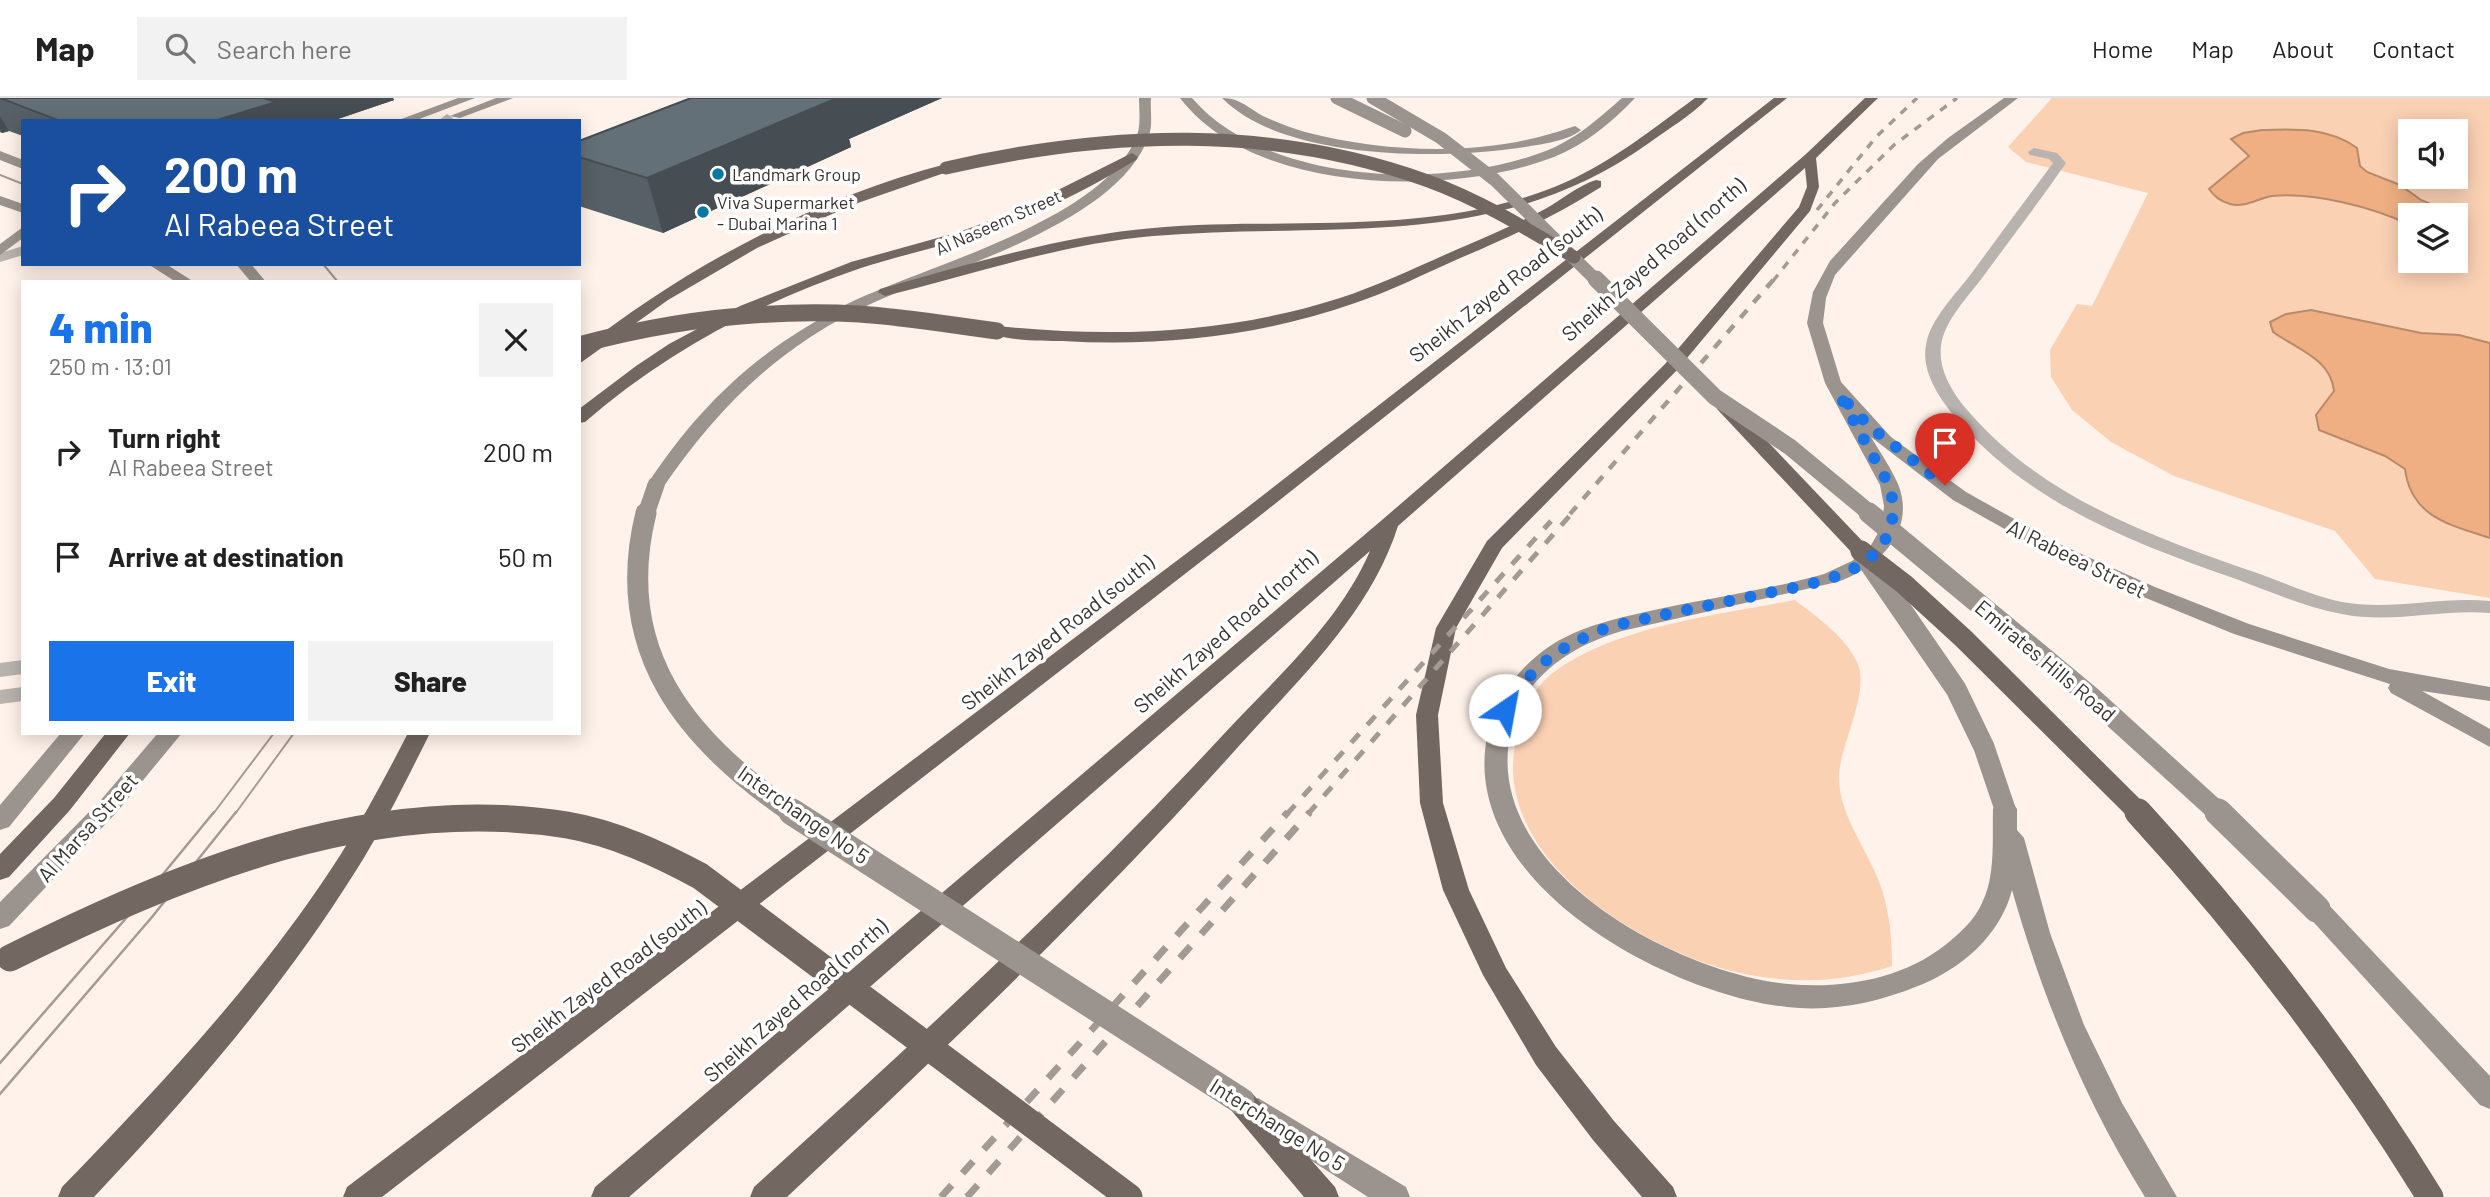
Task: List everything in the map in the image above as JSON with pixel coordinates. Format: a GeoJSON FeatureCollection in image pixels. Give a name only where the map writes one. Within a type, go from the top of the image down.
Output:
{"type":"FeatureCollection","features":[{"type":"Feature","properties":{"kind":"highway"},"geometry":{"type":"LineString","coordinates":[[885,292],[1028,254],[1109,238],[1191,229],[1369,226],[1472,214],[1556,191],[1635,148],[1702,98]]}},
{"type":"Feature","properties":{"kind":"highway","name":"Sheikh Zayed Road (south)"},"geometry":{"type":"LineString","coordinates":[[359,1197],[933,759],[1604,239],[1781,98]]}},
{"type":"Feature","properties":{"kind":"highway","name":"Sheikh Zayed Road (north)"},"geometry":{"type":"LineString","coordinates":[[606,1197],[1389,524],[1810,158],[1872,98]]}},
{"type":"Feature","properties":{"kind":"highway"},"geometry":{"type":"LineString","coordinates":[[581,357],[654,301],[746,246],[845,202],[946,168],[1034,149],[1127,140],[1207,139],[1297,148],[1371,163],[1428,181],[1494,211],[1574,257]]}},
{"type":"Feature","properties":{"kind":"highway"},"geometry":{"type":"LineString","coordinates":[[581,345],[694,321],[797,313],[872,315],[1087,340],[1149,340],[1238,329],[1321,309],[1393,283],[1552,211],[1613,172],[1635,148]]}},
{"type":"Feature","properties":{"kind":"highway"},"geometry":{"type":"LineString","coordinates":[[581,416],[614,389],[670,351],[761,303],[858,265],[978,230],[1029,211],[1076,190],[1132,158]]}},
{"type":"Feature","properties":{"kind":"highway"},"geometry":{"type":"LineString","coordinates":[[1662,1197],[1598,1127],[1551,1066],[1512,1007],[1473,932],[1447,863],[1432,798],[1427,740],[1431,674],[1449,617],[1477,567],[1494,545],[1680,357],[1805,208],[1813,187],[1810,158]]}},
{"type":"Feature","properties":{"kind":"highway"},"geometry":{"type":"LineString","coordinates":[[1715,397],[1861,551],[1912,590],[2041,712],[2196,872],[2303,1005],[2364,1092],[2431,1197]]}},
{"type":"Feature","properties":{"kind":"highway"},"geometry":{"type":"LineString","coordinates":[[765,1197],[1076,903],[1226,746],[1352,603],[1380,554],[1389,524]]}},
{"type":"Feature","properties":{"kind":"highway"},"geometry":{"type":"LineString","coordinates":[[0,870],[62,804],[117,735]]}},
{"type":"Feature","properties":{"kind":"highway"},"geometry":{"type":"LineString","coordinates":[[73,1197],[192,1070],[298,938],[373,825],[418,735]]}},
{"type":"Feature","properties":{"kind":"highway"},"geometry":{"type":"LineString","coordinates":[[5,961],[124,902],[222,865],[286,846],[386,826],[435,821],[526,820],[568,825],[636,845],[700,876],[1129,1197]]}},
{"type":"Feature","properties":{"kind":"highway"},"geometry":{"type":"LineString","coordinates":[[1241,1101],[1324,1197]]}},
{"type":"Feature","properties":{"kind":"main road"},"geometry":{"type":"LineString","coordinates":[[408,119],[469,98]]}},
{"type":"Feature","properties":{"kind":"main road"},"geometry":{"type":"LineString","coordinates":[[447,119],[507,98]]}},
{"type":"Feature","properties":{"kind":"main road","name":"Al Naseem Street"},"geometry":{"type":"LineString","coordinates":[[885,292],[989,250],[1069,212],[1114,180],[1132,158],[1145,133],[1148,109],[1145,98]]}},
{"type":"Feature","properties":{"kind":"main road"},"geometry":{"type":"LineString","coordinates":[[1186,98],[1220,130],[1265,153],[1314,166],[1370,174],[1430,175],[1487,170],[1535,159],[1570,144],[1599,125],[1629,98]]}},
{"type":"Feature","properties":{"kind":"main road"},"geometry":{"type":"LineString","coordinates":[[1228,98],[1254,116],[1293,132],[1339,143],[1411,150],[1476,149],[1536,141],[1569,133],[1615,110]]}},
{"type":"Feature","properties":{"kind":"main road"},"geometry":{"type":"LineString","coordinates":[[1337,98],[1403,130],[1524,208]]}},
{"type":"Feature","properties":{"kind":"main road"},"geometry":{"type":"LineString","coordinates":[[1373,98],[1450,145],[1495,180],[1574,257]]}},
{"type":"Feature","properties":{"kind":"main road","name":"Al Rabeea Street"},"geometry":{"type":"LineString","coordinates":[[2012,98],[1942,149],[1829,272],[1817,297],[1814,326],[1821,358],[1839,394],[1870,427],[1911,461],[1962,497],[2023,533],[2093,569],[2172,604],[2352,667],[2425,685],[2490,694]]}},
{"type":"Feature","properties":{"kind":"main road"},"geometry":{"type":"LineString","coordinates":[[0,155],[21,164]]}},
{"type":"Feature","properties":{"kind":"main road"},"geometry":{"type":"LineString","coordinates":[[0,200],[21,208]]}},
{"type":"Feature","properties":{"kind":"main road"},"geometry":{"type":"LineString","coordinates":[[0,251],[21,233]]}},
{"type":"Feature","properties":{"kind":"main road","name":"Emirates Hills Road"},"geometry":{"type":"LineString","coordinates":[[1574,257],[1715,397],[1759,422],[1798,451],[1904,543],[2081,689],[2213,807],[2317,909],[2490,1096]]}},
{"type":"Feature","properties":{"kind":"main road"},"geometry":{"type":"LineString","coordinates":[[159,266],[183,280]]}},
{"type":"Feature","properties":{"kind":"main road"},"geometry":{"type":"LineString","coordinates":[[245,266],[257,280]]}},
{"type":"Feature","properties":{"kind":"main road","name":"Interchange No 5"},"geometry":{"type":"LineString","coordinates":[[885,292],[810,331],[752,373],[688,436],[656,485],[645,512],[635,570],[636,600],[642,631],[669,693],[710,743],[790,810],[1241,1101],[1395,1197]]}},
{"type":"Feature","properties":{"kind":"main road"},"geometry":{"type":"LineString","coordinates":[[1839,394],[1889,485],[1894,502],[1890,533],[1880,548],[1866,561],[1823,580],[1612,626],[1558,651],[1527,678],[1505,710],[1498,736],[1496,763],[1500,792],[1511,822],[1528,853],[1552,882],[1617,935],[1655,957],[1698,975],[1743,988],[1788,995],[1833,996],[1875,990],[1912,979],[1943,963],[1967,941],[1989,915],[2001,885],[2005,809]]}},
{"type":"Feature","properties":{"kind":"main road"},"geometry":{"type":"LineString","coordinates":[[1861,551],[1889,596],[1934,655],[1964,702],[1988,754],[2044,958],[2071,1032],[2099,1090],[2162,1197]]}},
{"type":"Feature","properties":{"kind":"main road","name":"Al Rabeea Street"},"geometry":{"type":"LineString","coordinates":[[2352,667],[2419,698],[2490,739]]}},
{"type":"Feature","properties":{"kind":"main road"},"geometry":{"type":"LineString","coordinates":[[0,821],[72,735]]}},
{"type":"Feature","properties":{"kind":"main road","name":"Al Marsa Street"},"geometry":{"type":"LineString","coordinates":[[0,919],[108,807],[169,735]]}},
{"type":"Feature","properties":{"kind":"street"},"geometry":{"type":"LineString","coordinates":[[2035,152],[2053,156],[2060,163],[1950,312],[1938,330],[1933,350],[1936,372],[1948,397],[1966,422],[1984,440],[2031,477],[2076,505],[2129,531],[2189,556],[2321,602],[2358,611],[2375,612],[2457,604],[2490,607]]}},
{"type":"Feature","properties":{"kind":"street"},"geometry":{"type":"LineString","coordinates":[[0,258],[21,251]]}},
{"type":"Feature","properties":{"kind":"street"},"geometry":{"type":"LineString","coordinates":[[0,268],[21,262]]}},
{"type":"Feature","properties":{"kind":"street"},"geometry":{"type":"LineString","coordinates":[[0,670],[21,667]]}},
{"type":"Feature","properties":{"kind":"street"},"geometry":{"type":"LineString","coordinates":[[0,697],[21,694]]}},
{"type":"Feature","properties":{"kind":"shaded area"},"geometry":{"type":"Polygon","coordinates":[[[2052,98],[2490,98],[2490,598],[2375,579],[2335,531],[2174,476],[2111,442],[2072,410],[2051,377],[2050,350],[2077,304],[2092,306],[2148,193],[2026,162],[2008,147],[2052,98]]]}},
{"type":"Feature","properties":{"kind":"shaded area"},"geometry":{"type":"Polygon","coordinates":[[[2286,129],[2335,136],[2357,148],[2360,166],[2367,172],[2398,184],[2398,189],[2406,189],[2428,203],[2398,203],[2398,219],[2361,207],[2306,196],[2272,196],[2247,204],[2230,204],[2209,189],[2249,156],[2231,139],[2243,133],[2286,129]]]}},
{"type":"Feature","properties":{"kind":"shaded area"},"geometry":{"type":"Polygon","coordinates":[[[2311,310],[2421,333],[2459,335],[2490,343],[2490,538],[2435,517],[2415,498],[2405,469],[2385,456],[2319,430],[2316,415],[2334,391],[2332,380],[2320,363],[2273,332],[2270,322],[2286,314],[2311,310]]]}},
{"type":"Feature","properties":{"kind":"shaded area"},"geometry":{"type":"Polygon","coordinates":[[[1795,600],[1839,637],[1858,664],[1860,689],[1841,762],[1840,790],[1849,820],[1878,878],[1891,938],[1892,966],[1825,980],[1756,976],[1716,966],[1673,950],[1630,928],[1590,900],[1555,867],[1529,829],[1515,789],[1515,745],[1520,725],[1533,695],[1554,672],[1579,656],[1637,633],[1702,617],[1795,600]]]}},
{"type":"Feature","properties":{"kind":"building"},"geometry":{"type":"Polygon","coordinates":[[[0,98],[269,98],[266,99],[276,102],[221,119],[55,119],[0,98]]]}},
{"type":"Feature","properties":{"kind":"building"},"geometry":{"type":"Polygon","coordinates":[[[691,98],[837,98],[647,178],[581,158],[581,140],[691,98]]]}},
{"type":"Feature","properties":{"kind":"tram line"},"geometry":{"type":"LineString","coordinates":[[0,175],[21,183]]}},
{"type":"Feature","properties":{"kind":"tram line"},"geometry":{"type":"LineString","coordinates":[[325,266],[336,280]]}},
{"type":"Feature","properties":{"kind":"tram line"},"geometry":{"type":"LineString","coordinates":[[213,814],[272,735]]}},
{"type":"Feature","properties":{"kind":"tram line"},"geometry":{"type":"LineString","coordinates":[[235,814],[293,735]]}},
{"type":"Feature","properties":{"kind":"tram line"},"geometry":{"type":"LineString","coordinates":[[0,1063],[141,901],[214,812]]}},
{"type":"Feature","properties":{"kind":"tram line"},"geometry":{"type":"LineString","coordinates":[[0,1094],[152,917],[236,812]]}},
{"type":"Feature","properties":{"kind":"railway"},"geometry":{"type":"LineString","coordinates":[[1817,210],[1876,137],[1917,98]]}},
{"type":"Feature","properties":{"kind":"railway"},"geometry":{"type":"LineString","coordinates":[[1773,281],[1835,203],[1894,145],[1957,98]]}},
{"type":"Feature","properties":{"kind":"railway"},"geometry":{"type":"LineString","coordinates":[[1570,514],[1774,279]]}},
{"type":"Feature","properties":{"kind":"railway"},"geometry":{"type":"LineString","coordinates":[[1308,814],[1572,513]]}},
{"type":"Feature","properties":{"kind":"railway"},"geometry":{"type":"LineString","coordinates":[[1287,814],[1551,521]]}},
{"type":"Feature","properties":{"kind":"railway"},"geometry":{"type":"LineString","coordinates":[[941,1197],[1288,812]]}},
{"type":"Feature","properties":{"kind":"railway"},"geometry":{"type":"LineString","coordinates":[[967,1197],[1310,812]]}},
{"type":"Feature","properties":{"kind":"place","name":"Landmark Group"},"geometry":{"type":"Point","coordinates":[718,174]}},
{"type":"Feature","properties":{"kind":"place","name":"Viva Supermarket - Dubai Marina 1"},"geometry":{"type":"Point","coordinates":[703,212]}},
{"type":"Feature","properties":{"kind":"route"},"geometry":{"type":"LineString","coordinates":[[1505,710],[1518,688],[1536,668],[1583,637],[1612,626],[1823,580],[1866,561],[1880,548],[1890,533],[1894,502],[1889,485],[1839,394],[1870,427],[1945,485]]}}]}
